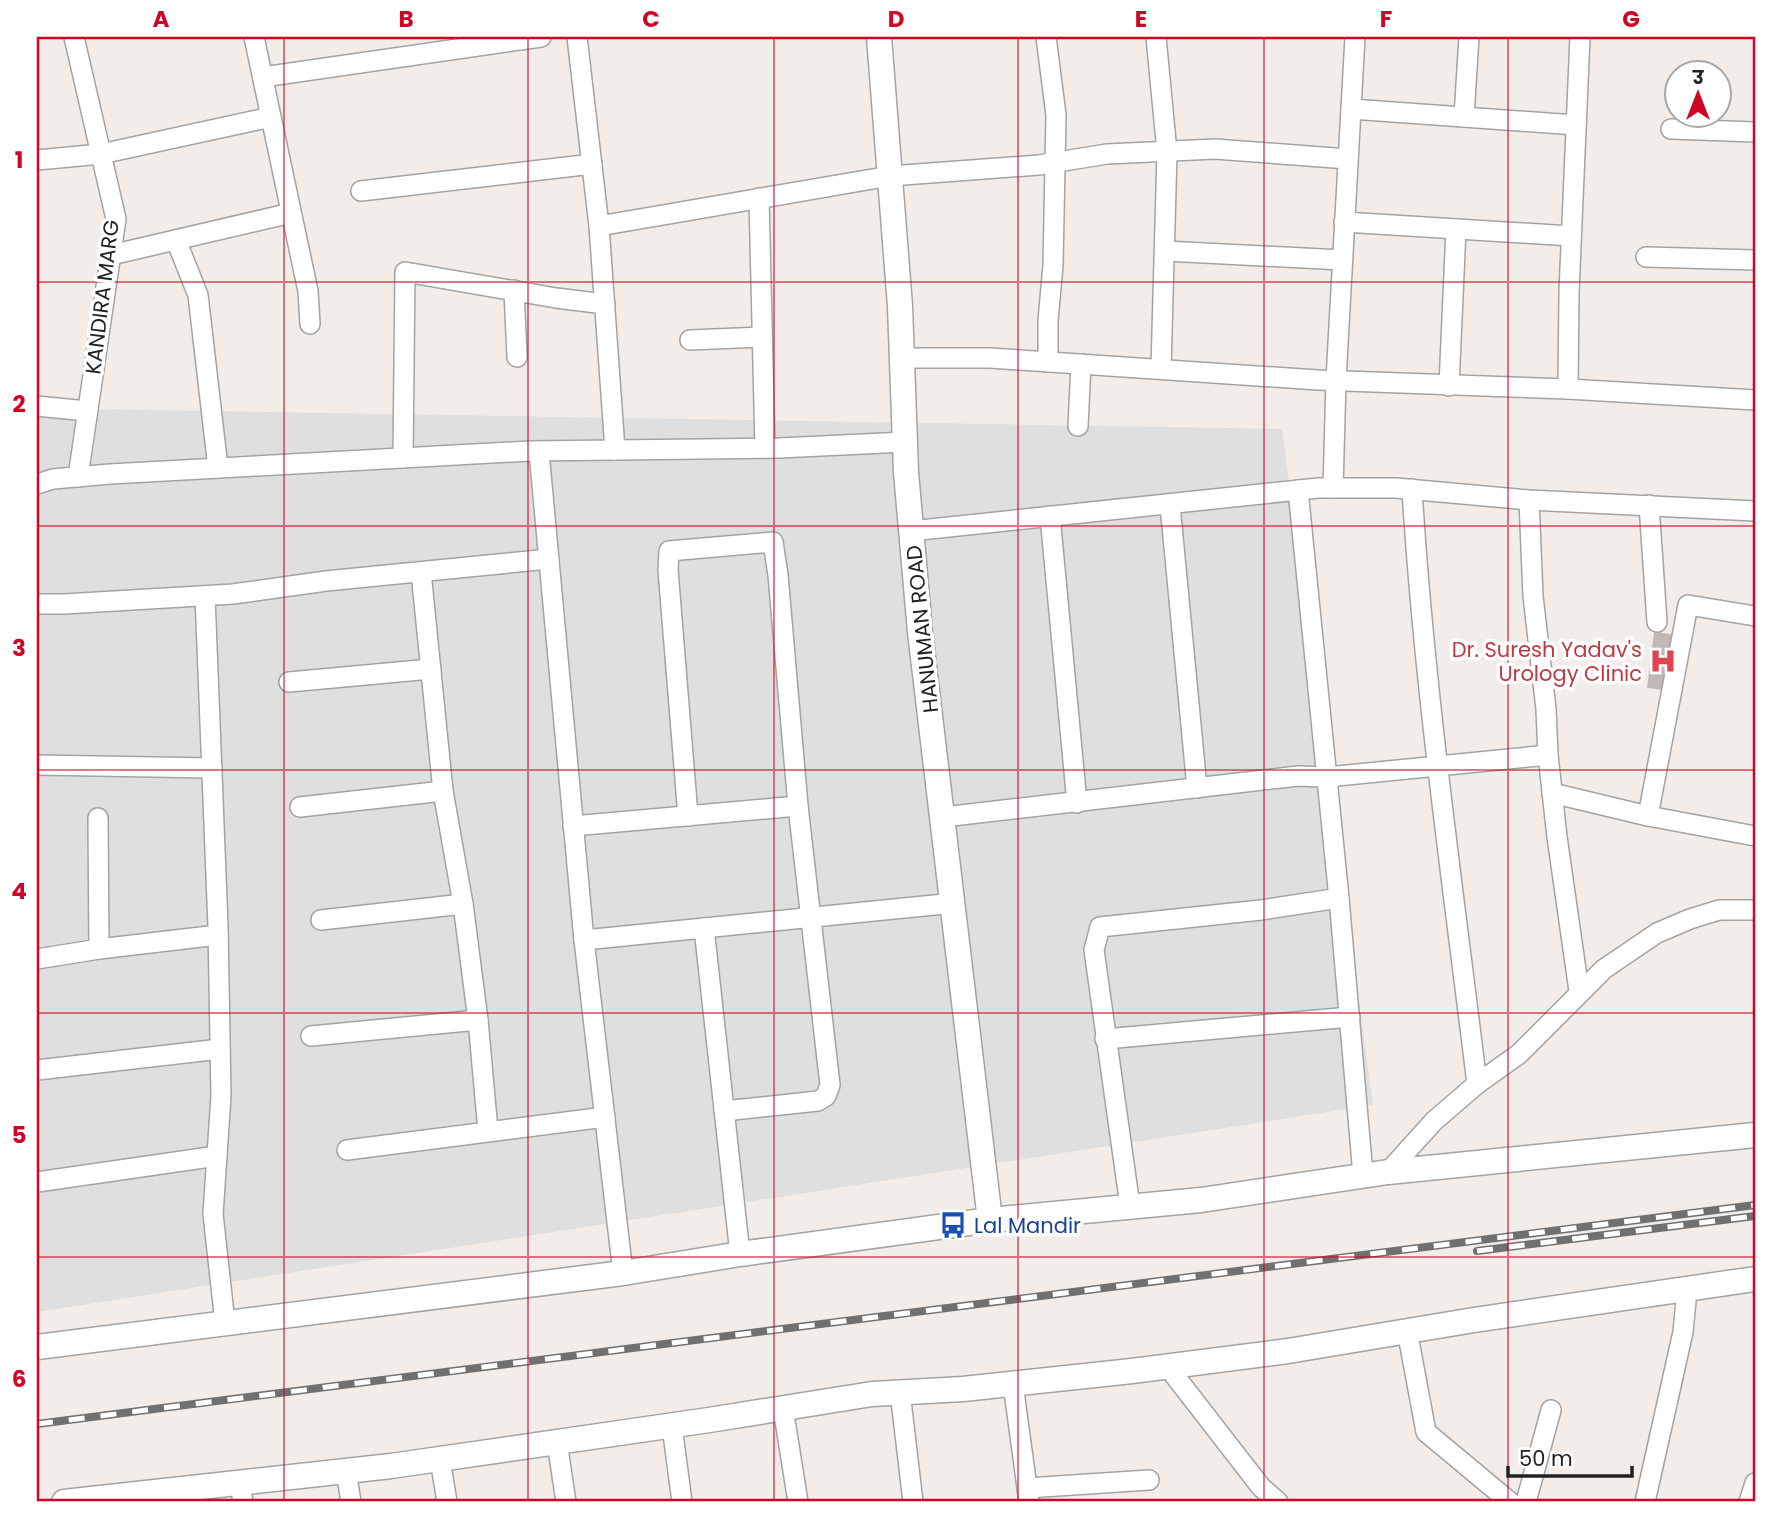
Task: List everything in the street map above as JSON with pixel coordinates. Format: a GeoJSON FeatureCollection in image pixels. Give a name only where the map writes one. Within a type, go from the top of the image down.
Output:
{"type":"FeatureCollection","features":[{"type":"Feature","properties":{"kind":"street"},"geometry":{"type":"LineString","coordinates":[[254,37],[308,291],[310,324]]}},
{"type":"Feature","properties":{"kind":"street"},"geometry":{"type":"LineString","coordinates":[[263,77],[511,39],[541,37]]}},
{"type":"Feature","properties":{"kind":"street"},"geometry":{"type":"LineString","coordinates":[[577,37],[599,226],[615,450]]}},
{"type":"Feature","properties":{"kind":"street","name":"HANUMAN ROAD"},"geometry":{"type":"LineString","coordinates":[[879,37],[920,632],[990,1220]]}},
{"type":"Feature","properties":{"kind":"street"},"geometry":{"type":"LineString","coordinates":[[1046,37],[1056,115],[1054,265],[1048,321],[1048,362]]}},
{"type":"Feature","properties":{"kind":"street"},"geometry":{"type":"LineString","coordinates":[[1156,37],[1167,152],[1161,369]]}},
{"type":"Feature","properties":{"kind":"street"},"geometry":{"type":"LineString","coordinates":[[1333,488],[1336,380],[1355,37]]}},
{"type":"Feature","properties":{"kind":"street"},"geometry":{"type":"LineString","coordinates":[[1464,117],[1469,37]]}},
{"type":"Feature","properties":{"kind":"street"},"geometry":{"type":"LineString","coordinates":[[1568,389],[1580,37]]}},
{"type":"Feature","properties":{"kind":"street","name":"KANDIRA MARG"},"geometry":{"type":"LineString","coordinates":[[78,477],[116,219],[101,154],[81,39]]}},
{"type":"Feature","properties":{"kind":"street"},"geometry":{"type":"LineString","coordinates":[[1351,109],[1576,124]]}},
{"type":"Feature","properties":{"kind":"street"},"geometry":{"type":"LineString","coordinates":[[37,160],[101,154],[271,117]]}},
{"type":"Feature","properties":{"kind":"street"},"geometry":{"type":"LineString","coordinates":[[1699,130],[1755,132]]}},
{"type":"Feature","properties":{"kind":"street"},"geometry":{"type":"LineString","coordinates":[[599,226],[890,176],[1055,162],[1107,154],[1215,149],[1348,159]]}},
{"type":"Feature","properties":{"kind":"street"},"geometry":{"type":"LineString","coordinates":[[361,191],[592,164]]}},
{"type":"Feature","properties":{"kind":"street"},"geometry":{"type":"LineString","coordinates":[[759,198],[765,448]]}},
{"type":"Feature","properties":{"kind":"street"},"geometry":{"type":"LineString","coordinates":[[110,255],[291,213]]}},
{"type":"Feature","properties":{"kind":"street"},"geometry":{"type":"LineString","coordinates":[[1344,222],[1572,236]]}},
{"type":"Feature","properties":{"kind":"street"},"geometry":{"type":"LineString","coordinates":[[1449,386],[1456,229]]}},
{"type":"Feature","properties":{"kind":"street"},"geometry":{"type":"LineString","coordinates":[[176,240],[198,295],[218,468]]}},
{"type":"Feature","properties":{"kind":"street"},"geometry":{"type":"LineString","coordinates":[[1165,251],[1342,260]]}},
{"type":"Feature","properties":{"kind":"street"},"geometry":{"type":"LineString","coordinates":[[1646,257],[1755,260]]}},
{"type":"Feature","properties":{"kind":"street"},"geometry":{"type":"LineString","coordinates":[[403,458],[405,272],[604,304]]}},
{"type":"Feature","properties":{"kind":"street"},"geometry":{"type":"LineString","coordinates":[[514,290],[517,358]]}},
{"type":"Feature","properties":{"kind":"street"},"geometry":{"type":"LineString","coordinates":[[690,340],[762,337]]}},
{"type":"Feature","properties":{"kind":"street"},"geometry":{"type":"LineString","coordinates":[[902,358],[990,358],[1336,380],[1755,400]]}},
{"type":"Feature","properties":{"kind":"street"},"geometry":{"type":"LineString","coordinates":[[1079,426],[1081,364]]}},
{"type":"Feature","properties":{"kind":"street"},"geometry":{"type":"LineString","coordinates":[[37,405],[87,411]]}},
{"type":"Feature","properties":{"kind":"street"},"geometry":{"type":"LineString","coordinates":[[37,484],[78,477],[530,451],[765,448],[905,442]]}},
{"type":"Feature","properties":{"kind":"street"},"geometry":{"type":"LineString","coordinates":[[540,452],[584,940],[623,1273]]}},
{"type":"Feature","properties":{"kind":"street"},"geometry":{"type":"LineString","coordinates":[[911,531],[1333,488],[1412,489],[1529,500],[1755,511]]}},
{"type":"Feature","properties":{"kind":"street"},"geometry":{"type":"LineString","coordinates":[[1412,489],[1417,574],[1437,765],[1477,1084]]}},
{"type":"Feature","properties":{"kind":"street"},"geometry":{"type":"LineString","coordinates":[[1298,491],[1339,898],[1363,1175]]}},
{"type":"Feature","properties":{"kind":"street"},"geometry":{"type":"LineString","coordinates":[[1529,500],[1533,596],[1546,709],[1548,755],[1579,991]]}},
{"type":"Feature","properties":{"kind":"street"},"geometry":{"type":"LineString","coordinates":[[1170,505],[1197,788]]}},
{"type":"Feature","properties":{"kind":"street"},"geometry":{"type":"LineString","coordinates":[[1649,505],[1657,622]]}},
{"type":"Feature","properties":{"kind":"street"},"geometry":{"type":"LineString","coordinates":[[1049,516],[1077,803]]}},
{"type":"Feature","properties":{"kind":"street"},"geometry":{"type":"LineString","coordinates":[[688,816],[668,570],[669,551],[773,541],[798,806],[830,1085],[826,1096],[818,1101],[724,1111]]}},
{"type":"Feature","properties":{"kind":"street"},"geometry":{"type":"LineString","coordinates":[[37,604],[205,596],[549,559]]}},
{"type":"Feature","properties":{"kind":"street"},"geometry":{"type":"LineString","coordinates":[[421,572],[443,791],[463,904],[478,1020],[488,1131]]}},
{"type":"Feature","properties":{"kind":"street"},"geometry":{"type":"LineString","coordinates":[[205,596],[218,935],[221,1096],[213,1214],[225,1323]]}},
{"type":"Feature","properties":{"kind":"street"},"geometry":{"type":"LineString","coordinates":[[1648,816],[1688,605],[1755,616]]}},
{"type":"Feature","properties":{"kind":"street"},"geometry":{"type":"LineString","coordinates":[[289,682],[431,669]]}},
{"type":"Feature","properties":{"kind":"street"},"geometry":{"type":"LineString","coordinates":[[943,817],[1298,776],[1327,777],[1548,755]]}},
{"type":"Feature","properties":{"kind":"street"},"geometry":{"type":"LineString","coordinates":[[37,765],[212,768]]}},
{"type":"Feature","properties":{"kind":"street"},"geometry":{"type":"LineString","coordinates":[[300,807],[443,791]]}},
{"type":"Feature","properties":{"kind":"street"},"geometry":{"type":"LineString","coordinates":[[1552,793],[1648,816],[1755,836]]}},
{"type":"Feature","properties":{"kind":"street"},"geometry":{"type":"LineString","coordinates":[[573,825],[798,806]]}},
{"type":"Feature","properties":{"kind":"street"},"geometry":{"type":"LineString","coordinates":[[98,818],[99,949]]}},
{"type":"Feature","properties":{"kind":"street"},"geometry":{"type":"LineString","coordinates":[[1130,1206],[1094,950],[1100,927],[1261,910],[1339,898]]}},
{"type":"Feature","properties":{"kind":"street"},"geometry":{"type":"LineString","coordinates":[[584,940],[954,902]]}},
{"type":"Feature","properties":{"kind":"street"},"geometry":{"type":"LineString","coordinates":[[321,920],[463,904]]}},
{"type":"Feature","properties":{"kind":"street"},"geometry":{"type":"LineString","coordinates":[[1388,1172],[1434,1121],[1477,1084],[1518,1054],[1604,969],[1657,933],[1690,919],[1719,910],[1755,910]]}},
{"type":"Feature","properties":{"kind":"street"},"geometry":{"type":"LineString","coordinates":[[704,928],[740,1254]]}},
{"type":"Feature","properties":{"kind":"street"},"geometry":{"type":"LineString","coordinates":[[37,959],[218,935]]}},
{"type":"Feature","properties":{"kind":"street"},"geometry":{"type":"LineString","coordinates":[[1105,1039],[1350,1017]]}},
{"type":"Feature","properties":{"kind":"street"},"geometry":{"type":"LineString","coordinates":[[311,1036],[478,1020]]}},
{"type":"Feature","properties":{"kind":"street"},"geometry":{"type":"LineString","coordinates":[[37,1070],[220,1049]]}},
{"type":"Feature","properties":{"kind":"street"},"geometry":{"type":"LineString","coordinates":[[347,1150],[605,1117]]}},
{"type":"Feature","properties":{"kind":"street"},"geometry":{"type":"LineString","coordinates":[[37,1347],[623,1273],[990,1220],[1201,1199],[1388,1172],[1755,1135]]}},
{"type":"Feature","properties":{"kind":"street"},"geometry":{"type":"LineString","coordinates":[[37,1182],[217,1156]]}},
{"type":"Feature","properties":{"kind":"street"},"geometry":{"type":"LineString","coordinates":[[64,1502],[241,1493],[346,1471],[671,1426],[872,1394],[1013,1384],[1168,1367],[1755,1279]]}},
{"type":"Feature","properties":{"kind":"street"},"geometry":{"type":"LineString","coordinates":[[1645,1502],[1683,1332],[1686,1290]]}},
{"type":"Feature","properties":{"kind":"street"},"geometry":{"type":"LineString","coordinates":[[1407,1330],[1426,1432],[1510,1502]]}},
{"type":"Feature","properties":{"kind":"street"},"geometry":{"type":"LineString","coordinates":[[1168,1367],[1258,1494],[1278,1502]]}},
{"type":"Feature","properties":{"kind":"street"},"geometry":{"type":"LineString","coordinates":[[1013,1384],[1028,1495],[1149,1480]]}},
{"type":"Feature","properties":{"kind":"street"},"geometry":{"type":"LineString","coordinates":[[900,1392],[913,1502]]}},
{"type":"Feature","properties":{"kind":"street"},"geometry":{"type":"LineString","coordinates":[[783,1408],[798,1502]]}},
{"type":"Feature","properties":{"kind":"street"},"geometry":{"type":"LineString","coordinates":[[1526,1502],[1551,1410]]}},
{"type":"Feature","properties":{"kind":"street"},"geometry":{"type":"LineString","coordinates":[[671,1426],[682,1502]]}},
{"type":"Feature","properties":{"kind":"street"},"geometry":{"type":"LineString","coordinates":[[557,1442],[566,1502]]}},
{"type":"Feature","properties":{"kind":"street"},"geometry":{"type":"LineString","coordinates":[[440,1459],[447,1502]]}},
{"type":"Feature","properties":{"kind":"street"},"geometry":{"type":"LineString","coordinates":[[346,1471],[351,1502]]}},
{"type":"Feature","properties":{"kind":"street"},"geometry":{"type":"LineString","coordinates":[[1749,1502],[1755,1483]]}},
{"type":"Feature","properties":{"kind":"shaded area"},"geometry":{"type":"Polygon","coordinates":[[[37,408],[1282,429],[1373,1105],[37,1312],[37,408]]]}},
{"type":"Feature","properties":{"kind":"building"},"geometry":{"type":"Polygon","coordinates":[[[1654,632],[1678,635],[1671,691],[1647,688],[1654,632]]]}},
{"type":"Feature","properties":{"kind":"railway"},"geometry":{"type":"LineString","coordinates":[[37,1424],[1755,1205]]}},
{"type":"Feature","properties":{"kind":"railway"},"geometry":{"type":"LineString","coordinates":[[1477,1251],[1755,1216]]}},
{"type":"Feature","properties":{"kind":"place","name":"Dr. Suresh Yadav's Urology Clinic"},"geometry":{"type":"Point","coordinates":[1663,661]}},
{"type":"Feature","properties":{"kind":"place","name":"Lal Mandir"},"geometry":{"type":"Point","coordinates":[953,1225]}}]}
